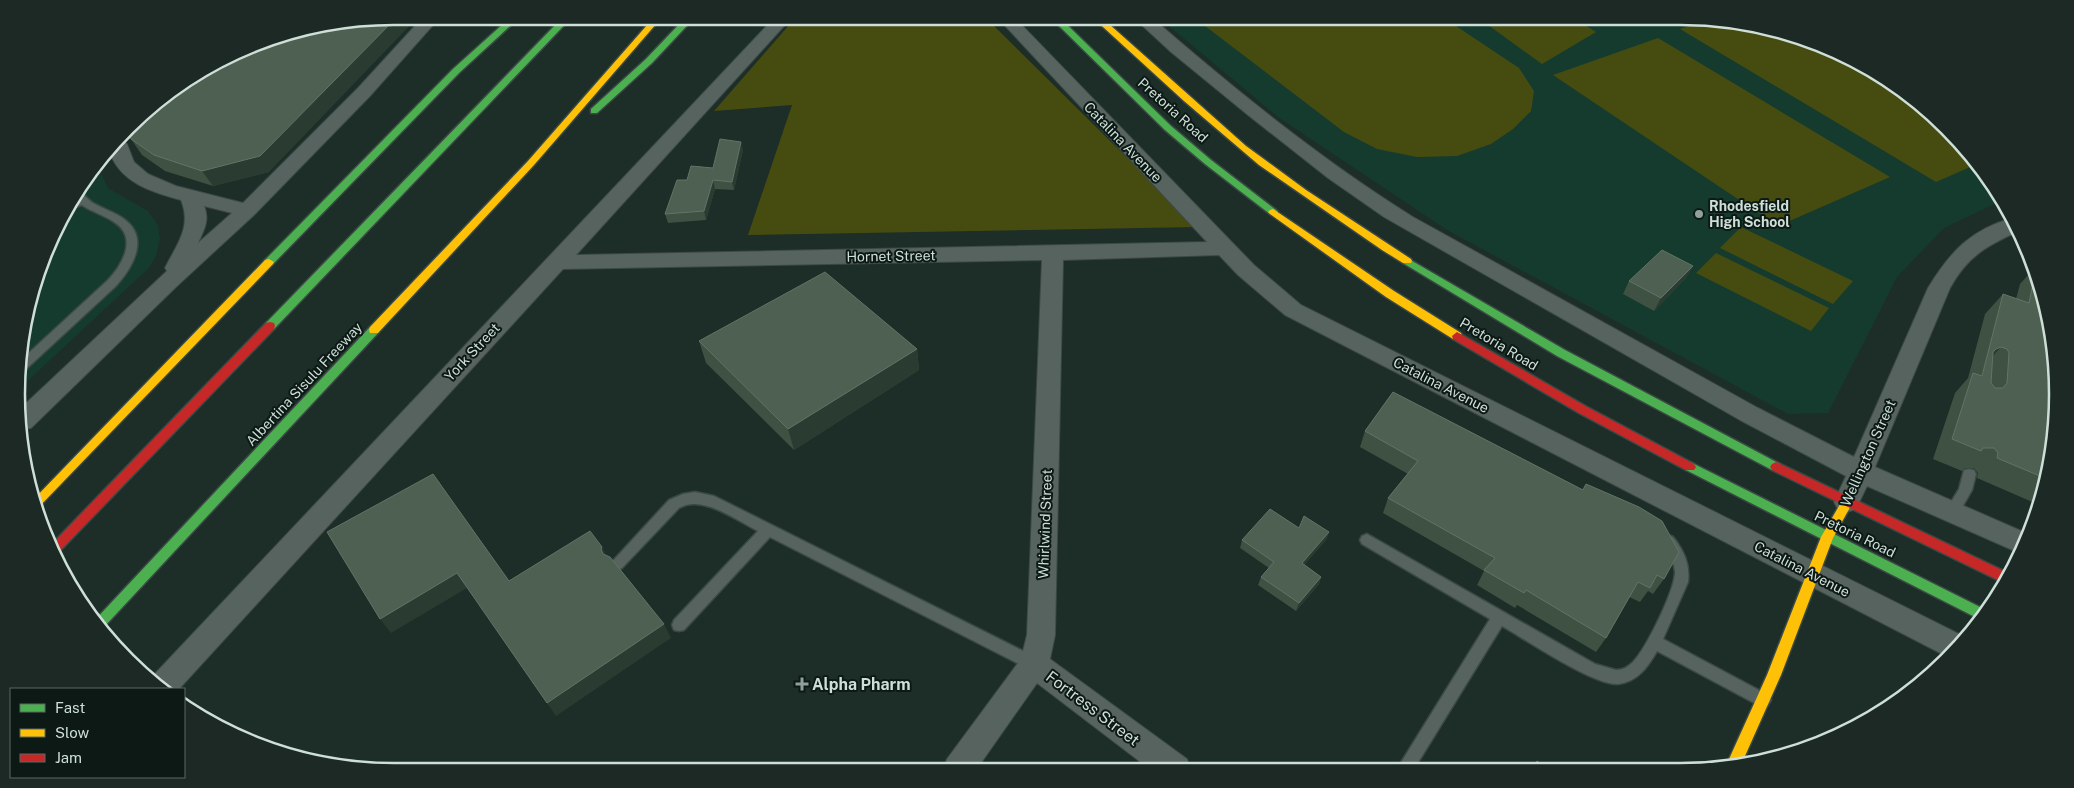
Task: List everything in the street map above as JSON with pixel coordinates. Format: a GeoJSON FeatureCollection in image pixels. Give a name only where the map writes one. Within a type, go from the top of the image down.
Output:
{"type":"FeatureCollection","features":[{"type":"Feature","properties":{"kind":"main road"},"geometry":{"type":"LineString","coordinates":[[41,500],[287,243],[456,71],[507,25]]}},
{"type":"Feature","properties":{"kind":"main road"},"geometry":{"type":"LineString","coordinates":[[58,546],[560,25]]}},
{"type":"Feature","properties":{"kind":"main road"},"geometry":{"type":"LineString","coordinates":[[530,163],[651,25]]}},
{"type":"Feature","properties":{"kind":"main road"},"geometry":{"type":"LineString","coordinates":[[530,163],[618,91],[683,25]]}},
{"type":"Feature","properties":{"kind":"main road","name":"Pretoria Road"},"geometry":{"type":"LineString","coordinates":[[1062,25],[1154,117],[1208,163],[1282,219],[1379,287],[1474,347],[1568,402],[1674,460],[1978,612]]}},
{"type":"Feature","properties":{"kind":"main road","name":"Pretoria Road"},"geometry":{"type":"LineString","coordinates":[[1105,25],[1180,94],[1245,149],[1367,236],[1487,311],[1568,359],[1678,417],[1847,502],[2001,576]]}},
{"type":"Feature","properties":{"kind":"main road"},"geometry":{"type":"LineString","coordinates":[[456,71],[461,58],[473,39]]}},
{"type":"Feature","properties":{"kind":"main road","name":"Albertina Sisulu Freeway"},"geometry":{"type":"LineString","coordinates":[[102,620],[530,163]]}},
{"type":"Feature","properties":{"kind":"main road","name":"Wellington Street"},"geometry":{"type":"LineString","coordinates":[[1736,759],[1762,700],[1827,537],[1847,502]]}},
{"type":"Feature","properties":{"kind":"street"},"geometry":{"type":"LineString","coordinates":[[26,417],[170,280],[247,210],[364,92],[424,25]]}},
{"type":"Feature","properties":{"kind":"street","name":"York Street"},"geometry":{"type":"LineString","coordinates":[[165,684],[777,25]]}},
{"type":"Feature","properties":{"kind":"street","name":"Catalina Avenue"},"geometry":{"type":"LineString","coordinates":[[1012,25],[1264,288],[1293,310],[1951,644]]}},
{"type":"Feature","properties":{"kind":"street"},"geometry":{"type":"LineString","coordinates":[[1150,25],[1205,73],[1258,114],[1375,202],[1406,222],[1749,414],[1861,472],[2018,541]]}},
{"type":"Feature","properties":{"kind":"street"},"geometry":{"type":"LineString","coordinates":[[119,149],[126,165],[138,177],[149,183],[247,210]]}},
{"type":"Feature","properties":{"kind":"street"},"geometry":{"type":"LineString","coordinates":[[170,280],[196,225],[196,212],[188,194]]}},
{"type":"Feature","properties":{"kind":"street","name":"Wellington Street"},"geometry":{"type":"LineString","coordinates":[[1847,502],[1940,288],[1952,265],[1964,251],[2009,227]]}},
{"type":"Feature","properties":{"kind":"street","name":"Hornet Street"},"geometry":{"type":"LineString","coordinates":[[556,262],[1225,248]]}},
{"type":"Feature","properties":{"kind":"street","name":"Whirlwind Street"},"geometry":{"type":"LineString","coordinates":[[963,763],[1034,664],[1041,635],[1053,253]]}},
{"type":"Feature","properties":{"kind":"street","name":"Fortress Street"},"geometry":{"type":"LineString","coordinates":[[1034,664],[1167,763]]}},
{"type":"Feature","properties":{"kind":"lane"},"geometry":{"type":"LineString","coordinates":[[27,362],[112,284],[128,262],[132,243],[131,234],[125,226],[81,199]]}},
{"type":"Feature","properties":{"kind":"lane"},"geometry":{"type":"LineString","coordinates":[[1952,512],[1965,490],[1969,474]]}},
{"type":"Feature","properties":{"kind":"lane"},"geometry":{"type":"LineString","coordinates":[[617,564],[674,504],[693,496],[709,500],[1034,664]]}},
{"type":"Feature","properties":{"kind":"lane"},"geometry":{"type":"LineString","coordinates":[[679,625],[768,530]]}},
{"type":"Feature","properties":{"kind":"lane"},"geometry":{"type":"LineString","coordinates":[[1367,540],[1590,669],[1607,676],[1618,677],[1631,673],[1639,667],[1654,642],[1682,582],[1681,560],[1674,547],[1659,534]]}},
{"type":"Feature","properties":{"kind":"lane"},"geometry":{"type":"LineString","coordinates":[[1409,763],[1499,617]]}},
{"type":"Feature","properties":{"kind":"lane"},"geometry":{"type":"LineString","coordinates":[[1654,642],[1762,700]]}},
{"type":"Feature","properties":{"kind":"shaded area","name":"Rhodesfield High School"},"geometry":{"type":"Polygon","coordinates":[[[1168,25],[1680,25],[1728,28],[1752,32],[1821,53],[1865,74],[1905,101],[1941,133],[1973,169],[1996,203],[1944,228],[1897,277],[1828,413],[1788,414],[1447,230],[1278,117],[1168,25]]]}},
{"type":"Feature","properties":{"kind":"shaded area"},"geometry":{"type":"Polygon","coordinates":[[[100,171],[108,188],[148,211],[158,225],[160,239],[156,256],[149,268],[25,383],[32,322],[45,275],[53,253],[74,209],[100,171]]]}},
{"type":"Feature","properties":{"kind":"green space"},"geometry":{"type":"Polygon","coordinates":[[[789,25],[993,25],[1197,227],[748,235],[792,105],[714,111],[789,25]]]}},
{"type":"Feature","properties":{"kind":"green space"},"geometry":{"type":"Polygon","coordinates":[[[1204,25],[1454,25],[1519,68],[1534,91],[1531,111],[1513,129],[1491,144],[1457,156],[1417,157],[1377,149],[1344,132],[1204,25]]]}},
{"type":"Feature","properties":{"kind":"green space"},"geometry":{"type":"Polygon","coordinates":[[[1488,25],[1585,25],[1596,32],[1542,64],[1488,25]]]}},
{"type":"Feature","properties":{"kind":"green space"},"geometry":{"type":"Polygon","coordinates":[[[1691,25],[1704,26],[1752,32],[1799,45],[1843,63],[1865,74],[1905,101],[1941,133],[1971,167],[1936,182],[1680,29],[1691,25]]]}},
{"type":"Feature","properties":{"kind":"green space"},"geometry":{"type":"Polygon","coordinates":[[[1658,38],[1890,177],[1778,226],[1553,75],[1658,38]]]}},
{"type":"Feature","properties":{"kind":"green space"},"geometry":{"type":"Polygon","coordinates":[[[1741,227],[1853,281],[1833,304],[1720,248],[1741,227]]]}},
{"type":"Feature","properties":{"kind":"green space"},"geometry":{"type":"Polygon","coordinates":[[[1716,253],[1829,308],[1811,331],[1696,273],[1716,253]]]}},
{"type":"Feature","properties":{"kind":"building"},"geometry":{"type":"Polygon","coordinates":[[[389,25],[260,156],[202,171],[154,155],[130,137],[133,133],[169,101],[209,74],[253,53],[322,32],[346,28],[389,25]]]}},
{"type":"Feature","properties":{"kind":"building"},"geometry":{"type":"Polygon","coordinates":[[[720,139],[741,142],[732,182],[713,180],[704,211],[665,214],[677,180],[687,180],[691,166],[713,168],[720,139]]]}},
{"type":"Feature","properties":{"kind":"building"},"geometry":{"type":"Polygon","coordinates":[[[1662,250],[1693,266],[1661,298],[1629,281],[1662,250]]]}},
{"type":"Feature","properties":{"kind":"building"},"geometry":{"type":"Polygon","coordinates":[[[825,272],[917,349],[788,429],[699,341],[825,272]]]}},
{"type":"Feature","properties":{"kind":"building"},"geometry":{"type":"Polygon","coordinates":[[[2032,286],[2042,322],[2046,346],[2049,394],[2046,442],[2040,476],[1997,458],[1998,453],[1994,448],[1983,448],[1981,451],[1952,439],[1973,373],[1982,376],[2003,294],[2029,303],[2032,286]],[[2001,347],[1993,352],[1991,383],[1995,388],[2003,388],[2007,383],[2009,353],[2007,349],[2001,347]]]}},
{"type":"Feature","properties":{"kind":"building"},"geometry":{"type":"Polygon","coordinates":[[[1393,392],[1583,490],[1586,484],[1639,507],[1662,521],[1679,552],[1664,579],[1657,575],[1650,588],[1638,582],[1606,638],[1526,590],[1524,593],[1484,570],[1495,558],[1388,498],[1418,461],[1365,431],[1393,392]]]}},
{"type":"Feature","properties":{"kind":"building"},"geometry":{"type":"Polygon","coordinates":[[[433,474],[509,581],[590,531],[602,547],[603,554],[610,557],[664,624],[547,703],[457,573],[380,619],[327,532],[433,474]]]}},
{"type":"Feature","properties":{"kind":"building"},"geometry":{"type":"Polygon","coordinates":[[[1270,509],[1299,528],[1304,516],[1329,532],[1302,563],[1321,577],[1299,603],[1261,577],[1274,562],[1242,540],[1270,509]]]}},
{"type":"Feature","properties":{"kind":"traffic: fast"},"geometry":{"type":"LineString","coordinates":[[269,262],[456,71],[507,25]]}},
{"type":"Feature","properties":{"kind":"traffic: fast"},"geometry":{"type":"LineString","coordinates":[[270,326],[560,25]]}},
{"type":"Feature","properties":{"kind":"traffic: fast"},"geometry":{"type":"LineString","coordinates":[[594,111],[649,61],[683,25]]}},
{"type":"Feature","properties":{"kind":"traffic: fast"},"geometry":{"type":"LineString","coordinates":[[1062,25],[1168,128],[1208,162],[1273,212]]}},
{"type":"Feature","properties":{"kind":"traffic: fast"},"geometry":{"type":"LineString","coordinates":[[1407,261],[1561,353],[1776,467]]}},
{"type":"Feature","properties":{"kind":"traffic: fast"},"geometry":{"type":"LineString","coordinates":[[102,620],[374,330]]}},
{"type":"Feature","properties":{"kind":"traffic: fast"},"geometry":{"type":"LineString","coordinates":[[1690,467],[1978,612]]}},
{"type":"Feature","properties":{"kind":"traffic: slow"},"geometry":{"type":"LineString","coordinates":[[374,330],[531,163],[651,25]]}},
{"type":"Feature","properties":{"kind":"traffic: slow"},"geometry":{"type":"LineString","coordinates":[[1105,25],[1243,148],[1303,192],[1407,261]]}},
{"type":"Feature","properties":{"kind":"traffic: slow"},"geometry":{"type":"LineString","coordinates":[[1273,212],[1390,294],[1457,336]]}},
{"type":"Feature","properties":{"kind":"traffic: slow"},"geometry":{"type":"LineString","coordinates":[[41,500],[269,262]]}},
{"type":"Feature","properties":{"kind":"traffic: slow"},"geometry":{"type":"LineString","coordinates":[[1736,759],[1774,675],[1827,537],[1847,502]]}},
{"type":"Feature","properties":{"kind":"traffic: jam"},"geometry":{"type":"LineString","coordinates":[[58,546],[270,326]]}},
{"type":"Feature","properties":{"kind":"traffic: jam"},"geometry":{"type":"LineString","coordinates":[[1457,336],[1583,410],[1690,467]]}},
{"type":"Feature","properties":{"kind":"traffic: jam"},"geometry":{"type":"LineString","coordinates":[[1776,467],[2001,576]]}},
{"type":"Feature","properties":{"kind":"place","name":"Rhodesfield High School"},"geometry":{"type":"Point","coordinates":[1699,214]}},
{"type":"Feature","properties":{"kind":"place","name":"Alpha Pharm"},"geometry":{"type":"Point","coordinates":[802,684]}}]}
